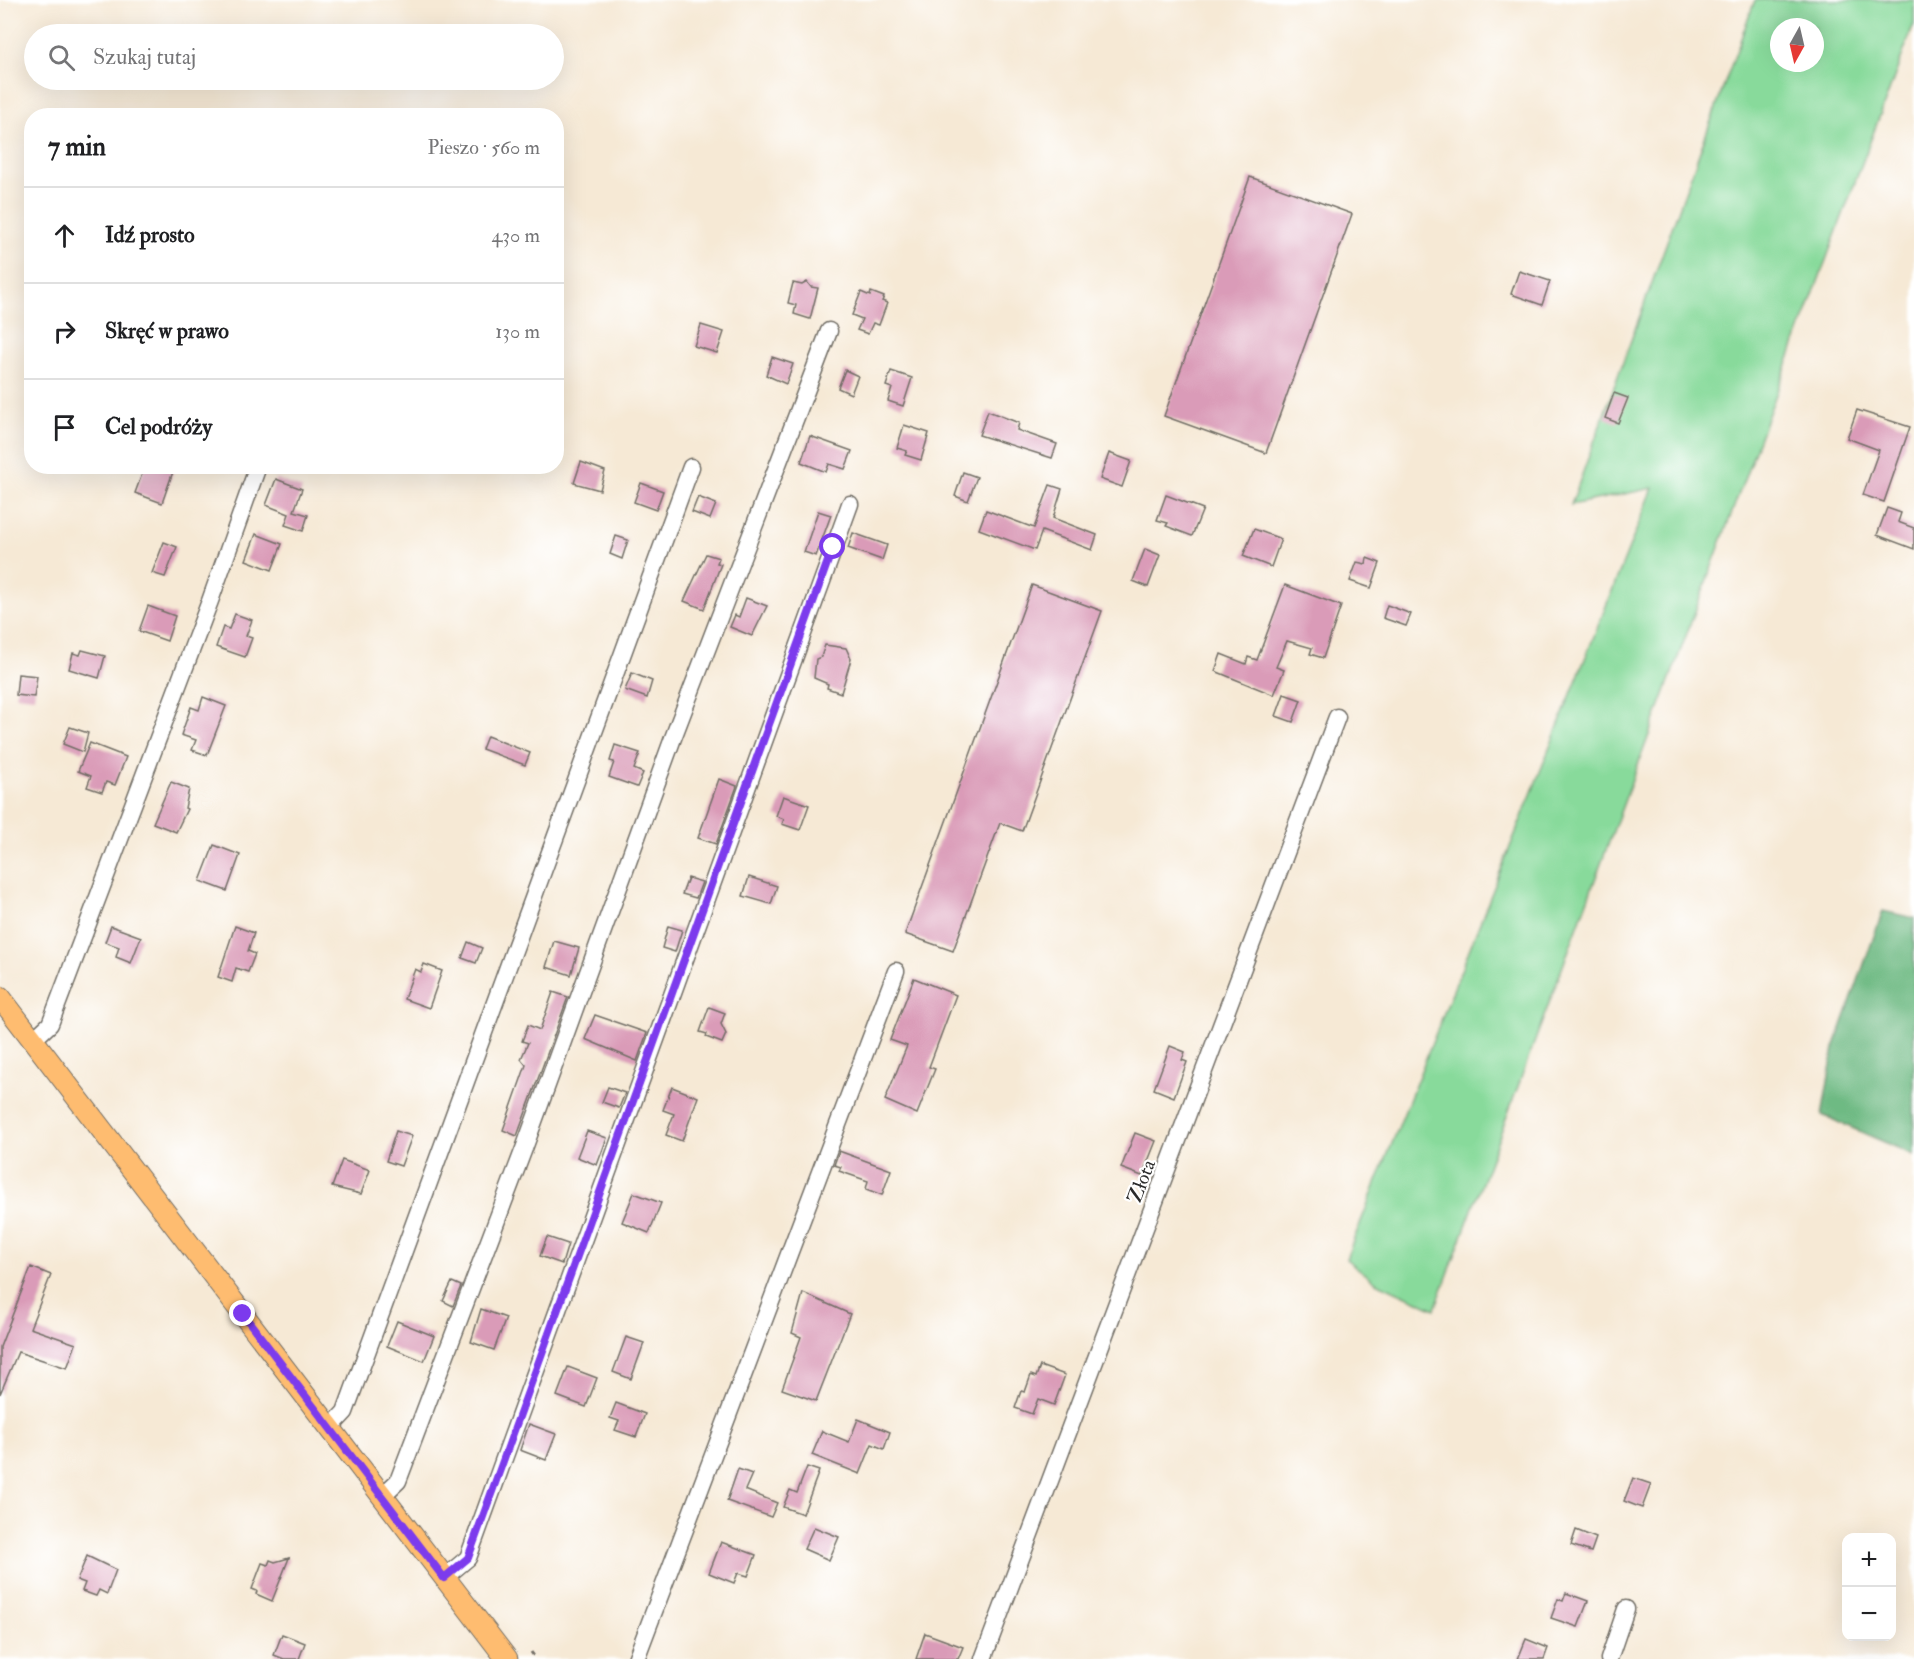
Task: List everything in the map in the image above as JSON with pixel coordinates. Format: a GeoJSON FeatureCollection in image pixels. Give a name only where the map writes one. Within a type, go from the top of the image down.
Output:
{"type":"FeatureCollection","features":[{"type":"Feature","properties":{"kind":"main road"},"geometry":{"type":"LineString","coordinates":[[0,997],[507,1659]]}},
{"type":"Feature","properties":{"kind":"street"},"geometry":{"type":"LineString","coordinates":[[382,1496],[398,1481],[525,1146],[673,738],[829,331]]}},
{"type":"Feature","properties":{"kind":"street"},"geometry":{"type":"LineString","coordinates":[[330,1428],[345,1412],[691,467]]}},
{"type":"Feature","properties":{"kind":"street"},"geometry":{"type":"LineString","coordinates":[[33,1040],[50,1024],[210,601],[255,474]]}},
{"type":"Feature","properties":{"kind":"street"},"geometry":{"type":"LineString","coordinates":[[444,1578],[468,1558],[850,504]]}},
{"type":"Feature","properties":{"kind":"street","name":"Złota"},"geometry":{"type":"LineString","coordinates":[[983,1659],[1337,717]]}},
{"type":"Feature","properties":{"kind":"street"},"geometry":{"type":"LineString","coordinates":[[636,1659],[896,971]]}},
{"type":"Feature","properties":{"kind":"street"},"geometry":{"type":"LineString","coordinates":[[1609,1659],[1626,1609]]}},
{"type":"Feature","properties":{"kind":"path"},"geometry":{"type":"LineString","coordinates":[[531,1652],[536,1659]]}},
{"type":"Feature","properties":{"kind":"green space"},"geometry":{"type":"Polygon","coordinates":[[[1755,0],[1914,0],[1914,24],[1435,1309],[1376,1282],[1346,1259],[1653,488],[1571,505],[1755,0]]]}},
{"type":"Feature","properties":{"kind":"green space"},"geometry":{"type":"Polygon","coordinates":[[[1883,911],[1914,918],[1914,1155],[1822,1115],[1834,1048],[1883,911]]]}},
{"type":"Feature","properties":{"kind":"building"},"geometry":{"type":"Polygon","coordinates":[[[1250,177],[1352,214],[1266,453],[1164,416],[1250,177]]]}},
{"type":"Feature","properties":{"kind":"building"},"geometry":{"type":"Polygon","coordinates":[[[1519,271],[1550,281],[1542,305],[1511,294],[1519,271]]]}},
{"type":"Feature","properties":{"kind":"building"},"geometry":{"type":"Polygon","coordinates":[[[807,282],[811,287],[818,288],[810,319],[794,314],[796,305],[788,303],[793,283],[802,285],[807,282]]]}},
{"type":"Feature","properties":{"kind":"building"},"geometry":{"type":"Polygon","coordinates":[[[861,292],[870,296],[871,292],[884,297],[882,301],[887,303],[879,325],[873,323],[868,334],[857,330],[862,319],[852,315],[861,292]]]}},
{"type":"Feature","properties":{"kind":"building"},"geometry":{"type":"Polygon","coordinates":[[[701,325],[724,332],[717,353],[694,346],[701,325]]]}},
{"type":"Feature","properties":{"kind":"building"},"geometry":{"type":"Polygon","coordinates":[[[772,357],[793,364],[786,384],[766,375],[772,357]]]}},
{"type":"Feature","properties":{"kind":"building"},"geometry":{"type":"Polygon","coordinates":[[[845,370],[858,376],[851,394],[838,388],[845,370]]]}},
{"type":"Feature","properties":{"kind":"building"},"geometry":{"type":"Polygon","coordinates":[[[891,371],[912,378],[903,406],[888,401],[892,388],[886,386],[891,371]]]}},
{"type":"Feature","properties":{"kind":"building"},"geometry":{"type":"Polygon","coordinates":[[[1614,393],[1628,398],[1618,423],[1605,418],[1614,393]]]}},
{"type":"Feature","properties":{"kind":"building"},"geometry":{"type":"Polygon","coordinates":[[[1857,410],[1910,427],[1884,502],[1863,495],[1879,450],[1847,438],[1857,410]]]}},
{"type":"Feature","properties":{"kind":"building"},"geometry":{"type":"Polygon","coordinates":[[[988,411],[1019,423],[1017,430],[1057,444],[1052,458],[979,435],[988,411]]]}},
{"type":"Feature","properties":{"kind":"building"},"geometry":{"type":"Polygon","coordinates":[[[904,425],[929,433],[921,460],[905,455],[907,451],[897,448],[904,425]]]}},
{"type":"Feature","properties":{"kind":"building"},"geometry":{"type":"Polygon","coordinates":[[[810,436],[852,451],[845,469],[829,464],[826,472],[801,462],[810,436]]]}},
{"type":"Feature","properties":{"kind":"building"},"geometry":{"type":"Polygon","coordinates":[[[1109,453],[1131,461],[1122,487],[1100,479],[1109,453]]]}},
{"type":"Feature","properties":{"kind":"building"},"geometry":{"type":"Polygon","coordinates":[[[581,462],[605,471],[600,490],[574,483],[581,462]]]}},
{"type":"Feature","properties":{"kind":"building"},"geometry":{"type":"Polygon","coordinates":[[[963,472],[977,477],[968,501],[955,496],[963,472]]]}},
{"type":"Feature","properties":{"kind":"building"},"geometry":{"type":"Polygon","coordinates":[[[142,474],[172,474],[162,503],[135,493],[142,474]]]}},
{"type":"Feature","properties":{"kind":"building"},"geometry":{"type":"Polygon","coordinates":[[[276,479],[302,489],[294,511],[308,515],[303,531],[285,525],[289,514],[266,505],[276,479]]]}},
{"type":"Feature","properties":{"kind":"building"},"geometry":{"type":"Polygon","coordinates":[[[641,483],[663,491],[656,510],[634,502],[641,483]]]}},
{"type":"Feature","properties":{"kind":"building"},"geometry":{"type":"Polygon","coordinates":[[[1050,485],[1062,489],[1053,518],[1097,535],[1092,550],[1042,531],[1035,550],[979,529],[986,510],[1034,528],[1050,485]]]}},
{"type":"Feature","properties":{"kind":"building"},"geometry":{"type":"Polygon","coordinates":[[[1166,495],[1203,509],[1192,536],[1166,526],[1168,523],[1157,520],[1166,495]]]}},
{"type":"Feature","properties":{"kind":"building"},"geometry":{"type":"Polygon","coordinates":[[[698,497],[716,504],[710,519],[692,512],[698,497]]]}},
{"type":"Feature","properties":{"kind":"building"},"geometry":{"type":"Polygon","coordinates":[[[1887,508],[1901,513],[1898,522],[1914,528],[1914,549],[1877,535],[1887,508]]]}},
{"type":"Feature","properties":{"kind":"building"},"geometry":{"type":"Polygon","coordinates":[[[818,511],[831,515],[816,556],[804,552],[818,511]]]}},
{"type":"Feature","properties":{"kind":"building"},"geometry":{"type":"Polygon","coordinates":[[[1254,529],[1281,539],[1271,567],[1243,556],[1254,529]]]}},
{"type":"Feature","properties":{"kind":"building"},"geometry":{"type":"Polygon","coordinates":[[[853,533],[887,545],[882,560],[848,548],[853,533]]]}},
{"type":"Feature","properties":{"kind":"building"},"geometry":{"type":"Polygon","coordinates":[[[256,534],[282,544],[272,570],[246,560],[256,534]]]}},
{"type":"Feature","properties":{"kind":"building"},"geometry":{"type":"Polygon","coordinates":[[[616,536],[628,540],[622,559],[610,554],[616,536]]]}},
{"type":"Feature","properties":{"kind":"building"},"geometry":{"type":"Polygon","coordinates":[[[164,542],[177,547],[165,577],[152,573],[164,542]]]}},
{"type":"Feature","properties":{"kind":"building"},"geometry":{"type":"Polygon","coordinates":[[[1145,549],[1160,555],[1148,587],[1133,581],[1145,549]]]}},
{"type":"Feature","properties":{"kind":"building"},"geometry":{"type":"Polygon","coordinates":[[[706,554],[719,558],[717,563],[721,564],[704,609],[684,601],[706,554]]]}},
{"type":"Feature","properties":{"kind":"building"},"geometry":{"type":"Polygon","coordinates":[[[1367,558],[1380,563],[1371,588],[1350,581],[1357,562],[1366,564],[1367,558]]]}},
{"type":"Feature","properties":{"kind":"building"},"geometry":{"type":"Polygon","coordinates":[[[1032,585],[1102,611],[1022,831],[1000,823],[953,951],[905,934],[1032,585]]]}},
{"type":"Feature","properties":{"kind":"building"},"geometry":{"type":"Polygon","coordinates":[[[1285,585],[1341,606],[1323,658],[1310,654],[1312,648],[1287,641],[1276,667],[1284,670],[1274,695],[1215,671],[1221,654],[1246,664],[1248,657],[1257,660],[1285,585]]]}},
{"type":"Feature","properties":{"kind":"building"},"geometry":{"type":"Polygon","coordinates":[[[746,598],[767,606],[752,636],[730,627],[735,615],[739,617],[746,598]]]}},
{"type":"Feature","properties":{"kind":"building"},"geometry":{"type":"Polygon","coordinates":[[[1387,605],[1411,614],[1406,626],[1383,618],[1387,605]]]}},
{"type":"Feature","properties":{"kind":"building"},"geometry":{"type":"Polygon","coordinates":[[[148,606],[175,616],[167,641],[139,631],[148,606]]]}},
{"type":"Feature","properties":{"kind":"building"},"geometry":{"type":"Polygon","coordinates":[[[235,614],[252,620],[246,636],[252,638],[245,657],[216,647],[223,627],[229,629],[235,614]]]}},
{"type":"Feature","properties":{"kind":"building"},"geometry":{"type":"Polygon","coordinates":[[[825,645],[846,648],[851,659],[841,693],[827,688],[828,684],[814,678],[816,659],[821,657],[825,645]]]}},
{"type":"Feature","properties":{"kind":"building"},"geometry":{"type":"Polygon","coordinates":[[[82,650],[105,656],[99,678],[69,669],[73,653],[80,655],[82,650]]]}},
{"type":"Feature","properties":{"kind":"building"},"geometry":{"type":"Polygon","coordinates":[[[632,673],[652,681],[647,698],[625,690],[632,673]]]}},
{"type":"Feature","properties":{"kind":"building"},"geometry":{"type":"Polygon","coordinates":[[[18,674],[37,676],[34,697],[16,695],[18,674]]]}},
{"type":"Feature","properties":{"kind":"building"},"geometry":{"type":"Polygon","coordinates":[[[1284,694],[1301,700],[1293,722],[1276,716],[1284,694]]]}},
{"type":"Feature","properties":{"kind":"building"},"geometry":{"type":"Polygon","coordinates":[[[203,697],[226,706],[207,755],[192,750],[196,740],[181,735],[191,707],[199,710],[203,697]]]}},
{"type":"Feature","properties":{"kind":"building"},"geometry":{"type":"Polygon","coordinates":[[[70,727],[88,733],[83,752],[63,744],[70,727]]]}},
{"type":"Feature","properties":{"kind":"building"},"geometry":{"type":"Polygon","coordinates":[[[487,736],[530,753],[525,765],[482,749],[487,736]]]}},
{"type":"Feature","properties":{"kind":"building"},"geometry":{"type":"Polygon","coordinates":[[[90,743],[126,757],[115,785],[106,782],[102,792],[87,787],[91,776],[78,771],[90,743]]]}},
{"type":"Feature","properties":{"kind":"building"},"geometry":{"type":"Polygon","coordinates":[[[615,745],[640,753],[634,769],[643,773],[637,787],[609,777],[614,762],[610,761],[615,745]]]}},
{"type":"Feature","properties":{"kind":"building"},"geometry":{"type":"Polygon","coordinates":[[[719,779],[737,786],[716,844],[698,838],[719,779]]]}},
{"type":"Feature","properties":{"kind":"building"},"geometry":{"type":"Polygon","coordinates":[[[171,782],[189,789],[185,808],[187,809],[176,832],[153,823],[171,782]]]}},
{"type":"Feature","properties":{"kind":"building"},"geometry":{"type":"Polygon","coordinates":[[[783,796],[809,805],[800,830],[782,824],[784,819],[776,816],[783,796]]]}},
{"type":"Feature","properties":{"kind":"building"},"geometry":{"type":"Polygon","coordinates":[[[214,845],[240,855],[227,891],[200,881],[214,845]]]}},
{"type":"Feature","properties":{"kind":"building"},"geometry":{"type":"Polygon","coordinates":[[[749,877],[777,886],[771,904],[743,896],[749,877]]]}},
{"type":"Feature","properties":{"kind":"building"},"geometry":{"type":"Polygon","coordinates":[[[688,878],[702,882],[696,898],[682,894],[688,878]]]}},
{"type":"Feature","properties":{"kind":"building"},"geometry":{"type":"Polygon","coordinates":[[[111,926],[141,937],[131,963],[116,957],[119,947],[105,942],[111,926]]]}},
{"type":"Feature","properties":{"kind":"building"},"geometry":{"type":"Polygon","coordinates":[[[235,926],[254,933],[248,951],[255,954],[248,972],[236,968],[232,982],[218,977],[235,926]]]}},
{"type":"Feature","properties":{"kind":"building"},"geometry":{"type":"Polygon","coordinates":[[[668,926],[682,930],[675,952],[662,948],[668,926]]]}},
{"type":"Feature","properties":{"kind":"building"},"geometry":{"type":"Polygon","coordinates":[[[554,941],[579,948],[571,975],[546,967],[554,941]]]}},
{"type":"Feature","properties":{"kind":"building"},"geometry":{"type":"Polygon","coordinates":[[[468,942],[482,948],[476,963],[462,958],[468,942]]]}},
{"type":"Feature","properties":{"kind":"building"},"geometry":{"type":"Polygon","coordinates":[[[424,964],[442,971],[429,1008],[404,999],[415,969],[421,972],[424,964]]]}},
{"type":"Feature","properties":{"kind":"building"},"geometry":{"type":"Polygon","coordinates":[[[914,978],[956,995],[929,1067],[935,1069],[917,1114],[885,1100],[907,1046],[890,1040],[914,978]]]}},
{"type":"Feature","properties":{"kind":"building"},"geometry":{"type":"Polygon","coordinates":[[[553,992],[568,997],[517,1136],[503,1130],[526,1065],[521,1059],[528,1043],[522,1041],[528,1025],[540,1030],[553,992]]]}},
{"type":"Feature","properties":{"kind":"building"},"geometry":{"type":"Polygon","coordinates":[[[709,1007],[725,1013],[721,1024],[726,1034],[722,1043],[700,1032],[709,1007]]]}},
{"type":"Feature","properties":{"kind":"building"},"geometry":{"type":"Polygon","coordinates":[[[595,1015],[647,1033],[637,1061],[585,1039],[595,1015]]]}},
{"type":"Feature","properties":{"kind":"building"},"geometry":{"type":"Polygon","coordinates":[[[1170,1046],[1185,1052],[1182,1060],[1187,1062],[1174,1097],[1154,1089],[1170,1046]]]}},
{"type":"Feature","properties":{"kind":"building"},"geometry":{"type":"Polygon","coordinates":[[[608,1087],[625,1093],[619,1108],[602,1102],[608,1087]]]}},
{"type":"Feature","properties":{"kind":"building"},"geometry":{"type":"Polygon","coordinates":[[[672,1087],[698,1097],[682,1141],[666,1135],[674,1114],[663,1110],[672,1087]]]}},
{"type":"Feature","properties":{"kind":"building"},"geometry":{"type":"Polygon","coordinates":[[[396,1131],[412,1136],[401,1166],[386,1161],[396,1131]]]}},
{"type":"Feature","properties":{"kind":"building"},"geometry":{"type":"Polygon","coordinates":[[[587,1131],[607,1138],[597,1165],[577,1157],[587,1131]]]}},
{"type":"Feature","properties":{"kind":"building"},"geometry":{"type":"Polygon","coordinates":[[[1135,1133],[1156,1141],[1142,1176],[1121,1168],[1135,1133]]]}},
{"type":"Feature","properties":{"kind":"building"},"geometry":{"type":"Polygon","coordinates":[[[839,1151],[891,1170],[882,1195],[866,1189],[868,1181],[839,1171],[841,1167],[834,1165],[839,1151]]]}},
{"type":"Feature","properties":{"kind":"building"},"geometry":{"type":"Polygon","coordinates":[[[342,1160],[370,1170],[361,1194],[332,1187],[342,1160]]]}},
{"type":"Feature","properties":{"kind":"building"},"geometry":{"type":"Polygon","coordinates":[[[634,1193],[661,1203],[649,1233],[622,1222],[634,1193]]]}},
{"type":"Feature","properties":{"kind":"building"},"geometry":{"type":"Polygon","coordinates":[[[547,1237],[568,1244],[562,1264],[540,1256],[547,1237]]]}},
{"type":"Feature","properties":{"kind":"building"},"geometry":{"type":"Polygon","coordinates":[[[31,1267],[51,1275],[30,1328],[76,1344],[67,1368],[18,1352],[0,1394],[0,1347],[31,1267]]]}},
{"type":"Feature","properties":{"kind":"building"},"geometry":{"type":"Polygon","coordinates":[[[452,1282],[461,1286],[453,1306],[443,1301],[452,1282]]]}},
{"type":"Feature","properties":{"kind":"building"},"geometry":{"type":"Polygon","coordinates":[[[803,1293],[850,1314],[816,1401],[782,1389],[801,1337],[792,1333],[803,1293]]]}},
{"type":"Feature","properties":{"kind":"building"},"geometry":{"type":"Polygon","coordinates":[[[481,1309],[506,1318],[494,1350],[471,1342],[481,1309]]]}},
{"type":"Feature","properties":{"kind":"building"},"geometry":{"type":"Polygon","coordinates":[[[397,1321],[434,1336],[424,1361],[387,1346],[397,1321]]]}},
{"type":"Feature","properties":{"kind":"building"},"geometry":{"type":"Polygon","coordinates":[[[626,1337],[644,1343],[631,1379],[613,1372],[626,1337]]]}},
{"type":"Feature","properties":{"kind":"building"},"geometry":{"type":"Polygon","coordinates":[[[1040,1366],[1065,1375],[1054,1405],[1038,1399],[1032,1414],[1015,1408],[1021,1391],[1025,1392],[1031,1375],[1036,1377],[1040,1366]]]}},
{"type":"Feature","properties":{"kind":"building"},"geometry":{"type":"Polygon","coordinates":[[[568,1367],[597,1378],[586,1407],[557,1396],[568,1367]]]}},
{"type":"Feature","properties":{"kind":"building"},"geometry":{"type":"Polygon","coordinates":[[[616,1403],[645,1414],[636,1437],[615,1430],[619,1421],[610,1418],[616,1403]]]}},
{"type":"Feature","properties":{"kind":"building"},"geometry":{"type":"Polygon","coordinates":[[[858,1419],[890,1432],[884,1449],[872,1444],[860,1474],[812,1455],[822,1431],[849,1442],[858,1419]]]}},
{"type":"Feature","properties":{"kind":"building"},"geometry":{"type":"Polygon","coordinates":[[[529,1424],[556,1434],[546,1460],[520,1450],[529,1424]]]}},
{"type":"Feature","properties":{"kind":"building"},"geometry":{"type":"Polygon","coordinates":[[[807,1467],[819,1471],[803,1514],[783,1507],[790,1490],[797,1493],[807,1467]]]}},
{"type":"Feature","properties":{"kind":"building"},"geometry":{"type":"Polygon","coordinates":[[[738,1469],[752,1474],[745,1490],[777,1503],[771,1517],[727,1501],[738,1469]]]}},
{"type":"Feature","properties":{"kind":"building"},"geometry":{"type":"Polygon","coordinates":[[[1633,1478],[1651,1484],[1642,1508],[1624,1501],[1633,1478]]]}},
{"type":"Feature","properties":{"kind":"building"},"geometry":{"type":"Polygon","coordinates":[[[814,1527],[839,1537],[829,1560],[804,1549],[814,1527]]]}},
{"type":"Feature","properties":{"kind":"building"},"geometry":{"type":"Polygon","coordinates":[[[1576,1530],[1596,1538],[1591,1552],[1571,1545],[1576,1530]]]}},
{"type":"Feature","properties":{"kind":"building"},"geometry":{"type":"Polygon","coordinates":[[[721,1542],[756,1555],[748,1576],[738,1573],[734,1583],[709,1573],[721,1542]]]}},
{"type":"Feature","properties":{"kind":"building"},"geometry":{"type":"Polygon","coordinates":[[[87,1556],[116,1570],[107,1594],[99,1590],[96,1596],[82,1591],[85,1583],[77,1580],[87,1556]]]}},
{"type":"Feature","properties":{"kind":"building"},"geometry":{"type":"Polygon","coordinates":[[[289,1558],[272,1601],[256,1594],[257,1591],[252,1589],[262,1563],[268,1565],[270,1560],[275,1562],[289,1558]]]}},
{"type":"Feature","properties":{"kind":"building"},"geometry":{"type":"Polygon","coordinates":[[[1566,1593],[1588,1601],[1578,1627],[1551,1618],[1558,1599],[1563,1601],[1566,1593]]]}},
{"type":"Feature","properties":{"kind":"building"},"geometry":{"type":"Polygon","coordinates":[[[925,1633],[963,1647],[958,1659],[916,1659],[925,1633]]]}},
{"type":"Feature","properties":{"kind":"building"},"geometry":{"type":"Polygon","coordinates":[[[282,1634],[305,1643],[299,1659],[284,1659],[274,1655],[282,1634]]]}},
{"type":"Feature","properties":{"kind":"building"},"geometry":{"type":"Polygon","coordinates":[[[1526,1639],[1548,1648],[1544,1659],[1518,1659],[1526,1639]]]}},
{"type":"Feature","properties":{"kind":"route"},"geometry":{"type":"LineString","coordinates":[[243,1314],[444,1578],[468,1558],[833,547]]}}]}
